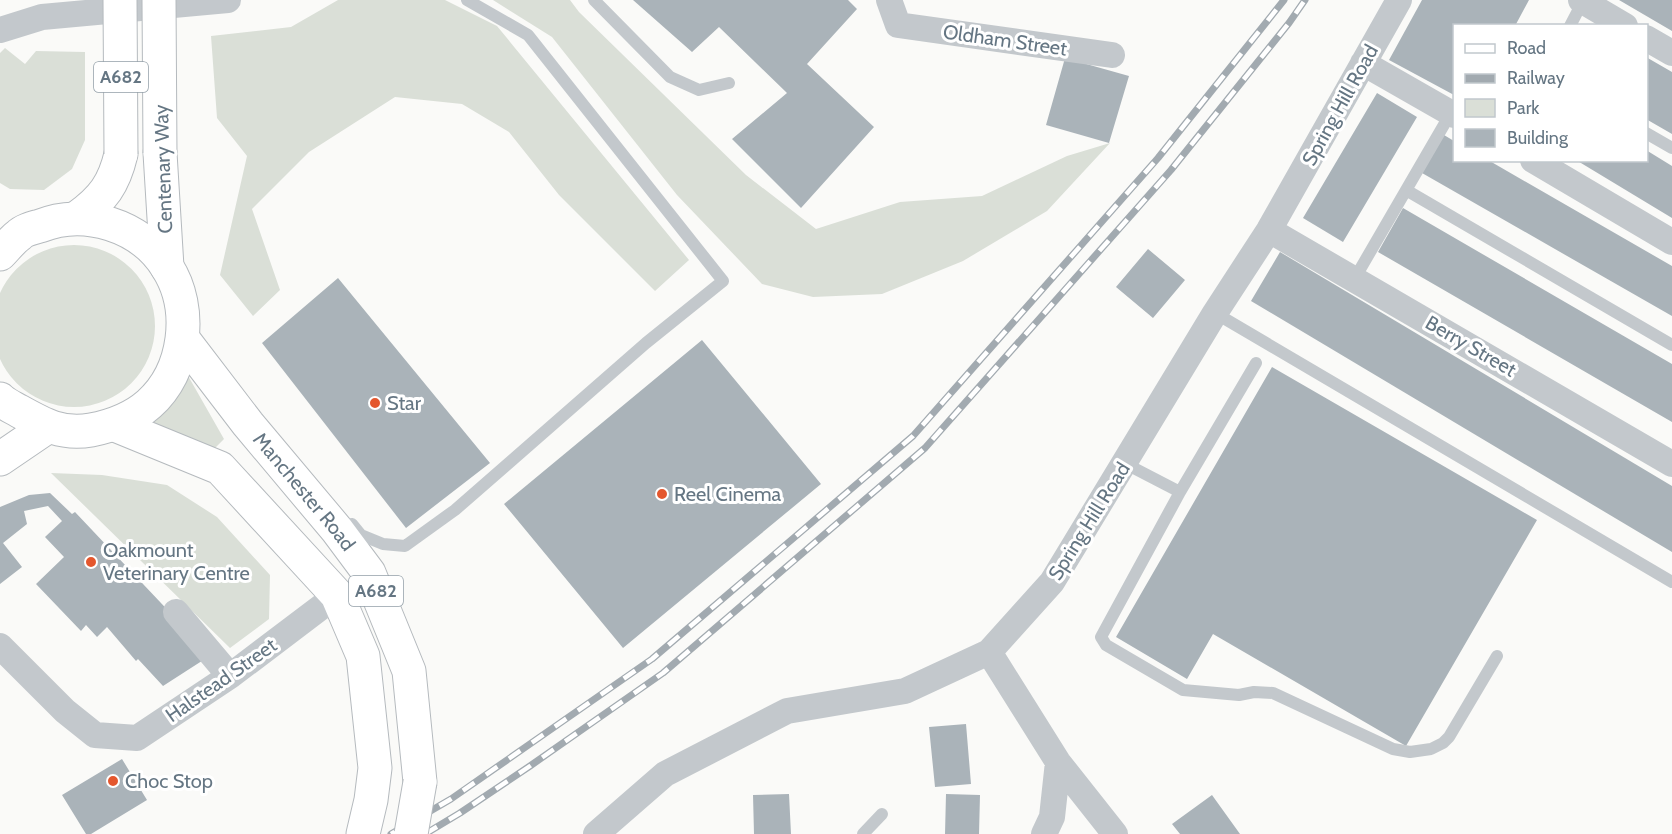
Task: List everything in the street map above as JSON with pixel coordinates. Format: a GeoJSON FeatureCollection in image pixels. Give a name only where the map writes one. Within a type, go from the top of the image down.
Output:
{"type":"FeatureCollection","features":[{"type":"Feature","properties":{"kind":"main road","name":"Centenary Way"},"geometry":{"type":"LineString","coordinates":[[78,217],[96,204],[110,187],[118,170],[121,154],[120,0]]}},
{"type":"Feature","properties":{"kind":"main road","name":"Centenary Way"},"geometry":{"type":"LineString","coordinates":[[159,0],[160,153],[168,267]]}},
{"type":"Feature","properties":{"kind":"main road","name":"A682"},"geometry":{"type":"LineString","coordinates":[[0,254],[20,233],[55,220],[78,217],[114,224],[146,243],[168,267],[181,301],[183,339],[171,375],[149,404],[115,425],[78,432],[47,427],[0,399]]}},
{"type":"Feature","properties":{"kind":"main road","name":"Manchester Road"},"geometry":{"type":"LineString","coordinates":[[183,339],[281,454],[369,573],[408,671],[420,782],[411,834]]}},
{"type":"Feature","properties":{"kind":"main road","name":"Manchester Road"},"geometry":{"type":"LineString","coordinates":[[115,425],[219,468],[337,595],[363,656],[375,768],[363,834]]}},
{"type":"Feature","properties":{"kind":"main road"},"geometry":{"type":"LineString","coordinates":[[0,459],[47,427]]}},
{"type":"Feature","properties":{"kind":"street"},"geometry":{"type":"LineString","coordinates":[[0,30],[42,17],[228,0]]}},
{"type":"Feature","properties":{"kind":"street","name":"Oldham Street"},"geometry":{"type":"LineString","coordinates":[[889,0],[898,25],[1112,55]]}},
{"type":"Feature","properties":{"kind":"street","name":"Spring Hill Road"},"geometry":{"type":"LineString","coordinates":[[596,834],[665,774],[787,711],[905,691],[989,652],[1052,582],[1215,313],[1269,230],[1398,0]]}},
{"type":"Feature","properties":{"kind":"street"},"geometry":{"type":"LineString","coordinates":[[1582,1],[1622,24]]}},
{"type":"Feature","properties":{"kind":"street"},"geometry":{"type":"LineString","coordinates":[[1648,39],[1672,53]]}},
{"type":"Feature","properties":{"kind":"street"},"geometry":{"type":"LineString","coordinates":[[1363,63],[1453,112]]}},
{"type":"Feature","properties":{"kind":"street"},"geometry":{"type":"LineString","coordinates":[[1536,162],[1672,242]]}},
{"type":"Feature","properties":{"kind":"street","name":"Berry Street"},"geometry":{"type":"LineString","coordinates":[[1269,230],[1672,464]]}},
{"type":"Feature","properties":{"kind":"street","name":"Halstead Street"},"geometry":{"type":"LineString","coordinates":[[0,646],[65,711],[95,735],[137,738],[230,676],[337,595]]}},
{"type":"Feature","properties":{"kind":"street"},"geometry":{"type":"LineString","coordinates":[[176,612],[230,676]]}},
{"type":"Feature","properties":{"kind":"street"},"geometry":{"type":"LineString","coordinates":[[989,652],[1058,762],[1115,834]]}},
{"type":"Feature","properties":{"kind":"street"},"geometry":{"type":"LineString","coordinates":[[1044,834],[1052,817],[1058,762]]}},
{"type":"Feature","properties":{"kind":"lane"},"geometry":{"type":"LineString","coordinates":[[341,510],[361,536],[383,544],[405,546],[455,510],[646,343],[723,281],[528,35],[467,0]]}},
{"type":"Feature","properties":{"kind":"lane"},"geometry":{"type":"LineString","coordinates":[[594,0],[670,77],[699,90],[729,83]]}},
{"type":"Feature","properties":{"kind":"lane"},"geometry":{"type":"LineString","coordinates":[[1571,24],[1582,1]]}},
{"type":"Feature","properties":{"kind":"lane"},"geometry":{"type":"LineString","coordinates":[[1355,278],[1453,112]]}},
{"type":"Feature","properties":{"kind":"lane"},"geometry":{"type":"LineString","coordinates":[[1648,134],[1672,148]]}},
{"type":"Feature","properties":{"kind":"lane"},"geometry":{"type":"LineString","coordinates":[[1406,190],[1672,345]]}},
{"type":"Feature","properties":{"kind":"lane"},"geometry":{"type":"LineString","coordinates":[[1215,313],[1672,582]]}},
{"type":"Feature","properties":{"kind":"lane"},"geometry":{"type":"LineString","coordinates":[[1256,363],[1180,492],[1102,632],[1101,637],[1106,645],[1176,687],[1202,693],[1239,695],[1254,692],[1273,693],[1393,749],[1418,751],[1443,744],[1449,737],[1497,656]]}},
{"type":"Feature","properties":{"kind":"lane"},"geometry":{"type":"LineString","coordinates":[[1124,463],[1180,492]]}},
{"type":"Feature","properties":{"kind":"lane"},"geometry":{"type":"LineString","coordinates":[[863,834],[882,814]]}},
{"type":"Feature","properties":{"kind":"green space"},"geometry":{"type":"Polygon","coordinates":[[[338,0],[445,0],[497,26],[689,260],[655,291],[559,195],[509,132],[462,104],[395,97],[309,152],[252,209],[280,290],[253,316],[220,275],[247,156],[217,118],[211,36],[291,27],[338,0]]]}},
{"type":"Feature","properties":{"kind":"green space"},"geometry":{"type":"Polygon","coordinates":[[[493,0],[570,0],[579,12],[746,175],[816,229],[900,202],[982,196],[1067,156],[1110,143],[1047,211],[963,261],[882,294],[813,297],[762,284],[677,195],[552,37],[493,0]]]}},
{"type":"Feature","properties":{"kind":"green space"},"geometry":{"type":"Polygon","coordinates":[[[5,48],[25,64],[36,51],[85,52],[85,140],[72,169],[44,190],[10,189],[0,183],[0,53],[5,48]]]}},
{"type":"Feature","properties":{"kind":"green space"},"geometry":{"type":"Polygon","coordinates":[[[74,245],[105,251],[131,269],[141,281],[149,295],[155,326],[149,357],[131,383],[105,401],[74,407],[43,401],[17,383],[-1,357],[-1,295],[17,269],[43,251],[74,245]]]}},
{"type":"Feature","properties":{"kind":"green space"},"geometry":{"type":"Polygon","coordinates":[[[187,374],[224,439],[215,448],[148,425],[187,374]]]}},
{"type":"Feature","properties":{"kind":"green space"},"geometry":{"type":"Polygon","coordinates":[[[51,473],[102,475],[167,485],[217,517],[270,575],[269,619],[230,648],[51,473]]]}},
{"type":"Feature","properties":{"kind":"building"},"geometry":{"type":"Polygon","coordinates":[[[633,0],[848,0],[857,9],[807,64],[874,127],[801,208],[732,139],[787,93],[719,27],[692,52],[633,0]]]}},
{"type":"Feature","properties":{"kind":"building"},"geometry":{"type":"Polygon","coordinates":[[[1422,0],[1529,0],[1516,24],[1453,24],[1453,94],[1389,60],[1422,0]]]}},
{"type":"Feature","properties":{"kind":"building"},"geometry":{"type":"Polygon","coordinates":[[[1619,0],[1672,0],[1672,31],[1619,0]]]}},
{"type":"Feature","properties":{"kind":"building"},"geometry":{"type":"Polygon","coordinates":[[[1065,58],[1129,76],[1109,143],[1046,125],[1065,58]]]}},
{"type":"Feature","properties":{"kind":"building"},"geometry":{"type":"Polygon","coordinates":[[[1648,58],[1672,72],[1672,134],[1648,120],[1648,58]]]}},
{"type":"Feature","properties":{"kind":"building"},"geometry":{"type":"Polygon","coordinates":[[[1377,93],[1417,117],[1343,242],[1303,218],[1377,93]]]}},
{"type":"Feature","properties":{"kind":"building"},"geometry":{"type":"Polygon","coordinates":[[[1444,135],[1453,140],[1453,162],[1491,162],[1672,266],[1672,316],[1422,173],[1444,135]]]}},
{"type":"Feature","properties":{"kind":"building"},"geometry":{"type":"Polygon","coordinates":[[[1648,151],[1672,166],[1672,218],[1579,162],[1648,162],[1648,151]]]}},
{"type":"Feature","properties":{"kind":"building"},"geometry":{"type":"Polygon","coordinates":[[[1403,208],[1672,364],[1672,422],[1378,252],[1403,208]]]}},
{"type":"Feature","properties":{"kind":"building"},"geometry":{"type":"Polygon","coordinates":[[[1148,249],[1185,280],[1153,318],[1116,287],[1148,249]]]}},
{"type":"Feature","properties":{"kind":"building"},"geometry":{"type":"Polygon","coordinates":[[[1280,252],[1672,486],[1672,552],[1251,301],[1280,252]]]}},
{"type":"Feature","properties":{"kind":"building","name":"Star"},"geometry":{"type":"Polygon","coordinates":[[[338,278],[490,463],[406,528],[262,343],[338,278]]]}},
{"type":"Feature","properties":{"kind":"building","name":"Reel Cinema"},"geometry":{"type":"Polygon","coordinates":[[[702,340],[821,484],[623,648],[504,504],[702,340]]]}},
{"type":"Feature","properties":{"kind":"building"},"geometry":{"type":"Polygon","coordinates":[[[1272,367],[1537,520],[1406,746],[1213,634],[1187,679],[1116,637],[1272,367]]]}},
{"type":"Feature","properties":{"kind":"building"},"geometry":{"type":"Polygon","coordinates":[[[50,493],[72,514],[75,512],[178,621],[208,657],[163,686],[138,659],[136,661],[107,627],[97,637],[86,625],[81,631],[36,584],[64,557],[45,537],[62,521],[48,506],[24,511],[27,524],[3,543],[22,567],[0,584],[0,507],[29,495],[50,493]]]}},
{"type":"Feature","properties":{"kind":"building"},"geometry":{"type":"Polygon","coordinates":[[[966,724],[971,784],[935,787],[929,727],[966,724]]]}},
{"type":"Feature","properties":{"kind":"building"},"geometry":{"type":"Polygon","coordinates":[[[122,759],[147,800],[91,834],[86,834],[62,795],[122,759]]]}},
{"type":"Feature","properties":{"kind":"building"},"geometry":{"type":"Polygon","coordinates":[[[789,794],[791,834],[754,834],[753,795],[789,794]]]}},
{"type":"Feature","properties":{"kind":"building"},"geometry":{"type":"Polygon","coordinates":[[[946,794],[980,795],[979,834],[945,834],[946,794]]]}},
{"type":"Feature","properties":{"kind":"building"},"geometry":{"type":"Polygon","coordinates":[[[1212,795],[1240,834],[1180,834],[1172,824],[1212,795]]]}},
{"type":"Feature","properties":{"kind":"railway"},"geometry":{"type":"LineString","coordinates":[[391,834],[451,799],[652,659],[913,436],[1158,158],[1284,0]]}},
{"type":"Feature","properties":{"kind":"railway"},"geometry":{"type":"LineString","coordinates":[[425,834],[530,766],[663,673],[925,448],[1171,170],[1305,0]]}},
{"type":"Feature","properties":{"kind":"place","name":"Star"},"geometry":{"type":"Point","coordinates":[375,403]}},
{"type":"Feature","properties":{"kind":"place","name":"Reel Cinema"},"geometry":{"type":"Point","coordinates":[662,494]}},
{"type":"Feature","properties":{"kind":"place","name":"Oakmount Veterinary Centre"},"geometry":{"type":"Point","coordinates":[91,562]}},
{"type":"Feature","properties":{"kind":"place","name":"Choc Stop"},"geometry":{"type":"Point","coordinates":[113,781]}}]}
